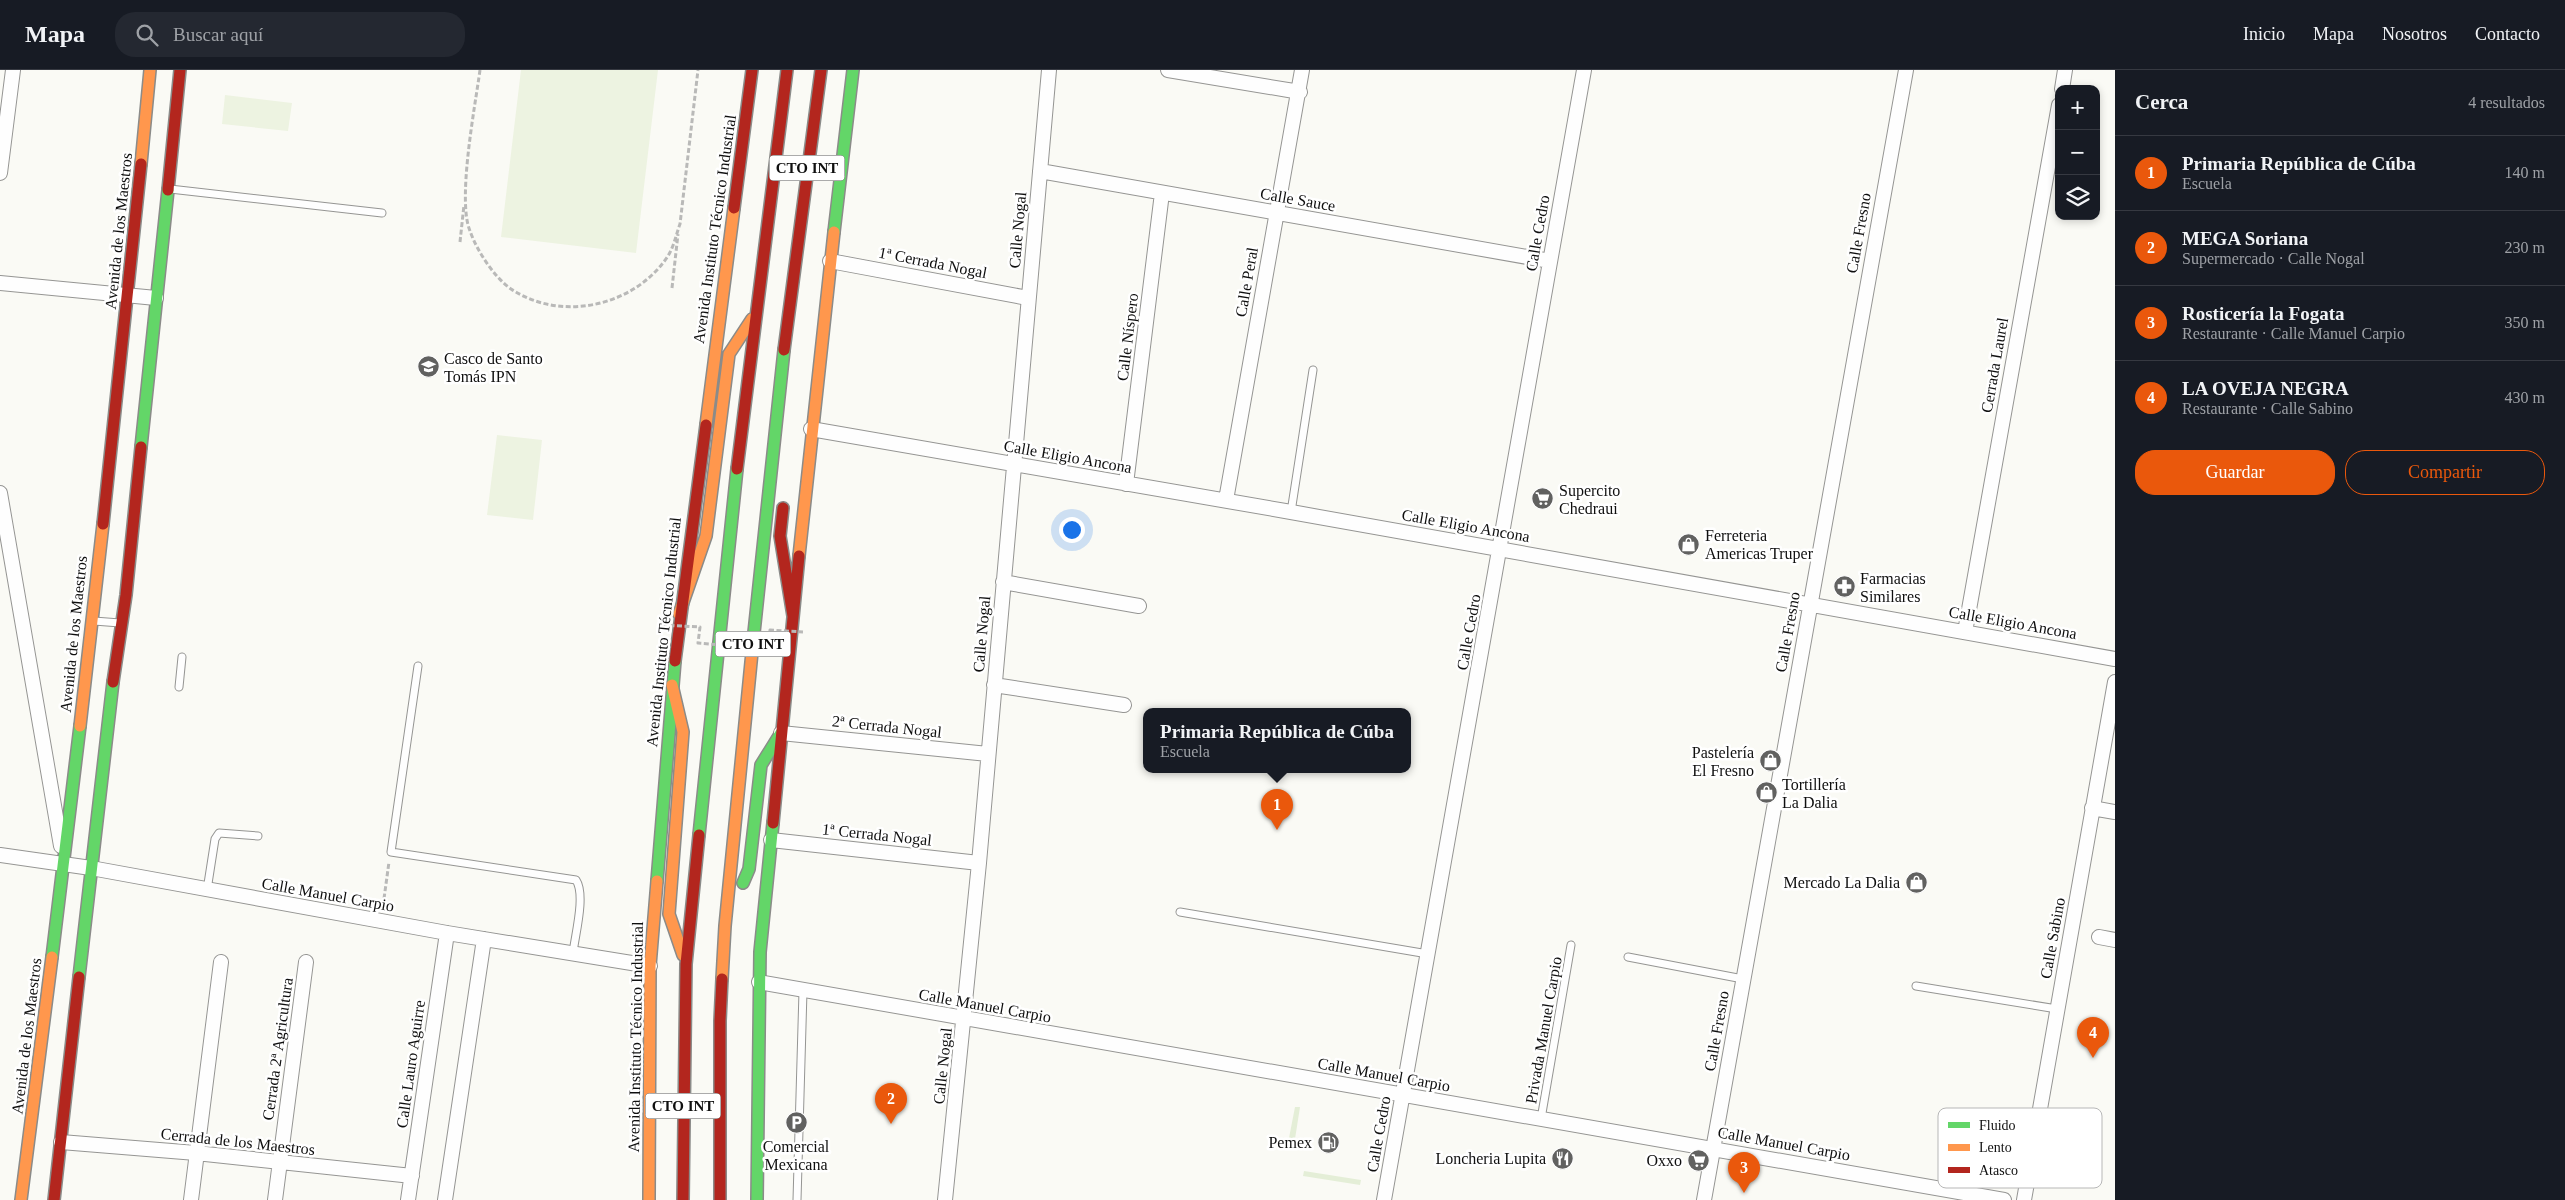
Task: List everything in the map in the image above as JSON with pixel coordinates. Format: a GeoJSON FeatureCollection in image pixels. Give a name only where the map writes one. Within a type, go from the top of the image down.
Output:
{"type":"FeatureCollection","features":[{"type":"Feature","properties":{"kind":"main road","name":"Avenida de los Maestros"},"geometry":{"type":"LineString","coordinates":[[21,1200],[64,864],[93,592],[129,296],[150,70]]}},
{"type":"Feature","properties":{"kind":"main road"},"geometry":{"type":"LineString","coordinates":[[54,1200],[91,868],[121,623],[118,594],[156,298],[180,70]]}},
{"type":"Feature","properties":{"kind":"main road","name":"Avenida Instituto Técnico Industrial"},"geometry":{"type":"LineString","coordinates":[[649,1200],[650,966],[672,685],[679,614],[752,70]]}},
{"type":"Feature","properties":{"kind":"main road","name":"CTO INT"},"geometry":{"type":"LineString","coordinates":[[683,1200],[686,964],[755,314],[787,70]]}},
{"type":"Feature","properties":{"kind":"main road","name":"CTO INT"},"geometry":{"type":"LineString","coordinates":[[720,1200],[720,1022],[725,926],[788,314],[821,70]]}},
{"type":"Feature","properties":{"kind":"main road","name":"CTO INT"},"geometry":{"type":"LineString","coordinates":[[757,1200],[759,982],[771,840],[811,429],[854,70]]}},
{"type":"Feature","properties":{"kind":"main road"},"geometry":{"type":"LineString","coordinates":[[679,614],[706,536],[729,354],[755,314]]}},
{"type":"Feature","properties":{"kind":"main road"},"geometry":{"type":"LineString","coordinates":[[788,314],[796,351]]}},
{"type":"Feature","properties":{"kind":"main road"},"geometry":{"type":"LineString","coordinates":[[784,497],[780,536],[793,616]]}},
{"type":"Feature","properties":{"kind":"main road"},"geometry":{"type":"LineString","coordinates":[[93,592],[118,594]]}},
{"type":"Feature","properties":{"kind":"main road"},"geometry":{"type":"LineString","coordinates":[[672,685],[683,732],[669,914],[686,964]]}},
{"type":"Feature","properties":{"kind":"main road"},"geometry":{"type":"LineString","coordinates":[[725,926],[748,869],[761,765],[782,733]]}},
{"type":"Feature","properties":{"kind":"street"},"geometry":{"type":"LineString","coordinates":[[0,173],[13,70]]}},
{"type":"Feature","properties":{"kind":"street","name":"Calle Nogal"},"geometry":{"type":"LineString","coordinates":[[945,1200],[979,863],[1049,70]]}},
{"type":"Feature","properties":{"kind":"street"},"geometry":{"type":"LineString","coordinates":[[1168,70],[1300,92]]}},
{"type":"Feature","properties":{"kind":"street","name":"Calle Peral"},"geometry":{"type":"LineString","coordinates":[[1226,500],[1276,213],[1300,92],[1302,70]]}},
{"type":"Feature","properties":{"kind":"street","name":"Calle Cedro"},"geometry":{"type":"LineString","coordinates":[[1384,1200],[1501,550],[1584,70]]}},
{"type":"Feature","properties":{"kind":"street","name":"Calle Fresno"},"geometry":{"type":"LineString","coordinates":[[1704,1200],[1809,603],[1906,70]]}},
{"type":"Feature","properties":{"kind":"street"},"geometry":{"type":"LineString","coordinates":[[2063,85],[2065,70]]}},
{"type":"Feature","properties":{"kind":"street","name":"Cerrada Laurel"},"geometry":{"type":"LineString","coordinates":[[1965,632],[2055,127]]}},
{"type":"Feature","properties":{"kind":"street","name":"Calle Sauce"},"geometry":{"type":"LineString","coordinates":[[1040,171],[1550,261]]}},
{"type":"Feature","properties":{"kind":"street","name":"Calle Níspero"},"geometry":{"type":"LineString","coordinates":[[1126,484],[1162,193]]}},
{"type":"Feature","properties":{"kind":"street","name":"1ª Cerrada Nogal"},"geometry":{"type":"LineString","coordinates":[[830,261],[1028,298]]}},
{"type":"Feature","properties":{"kind":"street"},"geometry":{"type":"LineString","coordinates":[[0,283],[156,298]]}},
{"type":"Feature","properties":{"kind":"street","name":"Calle Eligio Ancona"},"geometry":{"type":"LineString","coordinates":[[811,429],[1226,500],[2115,659]]}},
{"type":"Feature","properties":{"kind":"street"},"geometry":{"type":"LineString","coordinates":[[0,493],[64,864]]}},
{"type":"Feature","properties":{"kind":"street"},"geometry":{"type":"LineString","coordinates":[[1003,582],[1139,606]]}},
{"type":"Feature","properties":{"kind":"street","name":"Calle Sabino"},"geometry":{"type":"LineString","coordinates":[[2040,1108],[2115,682]]}},
{"type":"Feature","properties":{"kind":"street"},"geometry":{"type":"LineString","coordinates":[[994,685],[1124,705]]}},
{"type":"Feature","properties":{"kind":"street","name":"2ª Cerrada Nogal"},"geometry":{"type":"LineString","coordinates":[[782,733],[988,754]]}},
{"type":"Feature","properties":{"kind":"street"},"geometry":{"type":"LineString","coordinates":[[2092,808],[2115,812]]}},
{"type":"Feature","properties":{"kind":"street","name":"1ª Cerrada Nogal"},"geometry":{"type":"LineString","coordinates":[[771,840],[979,863]]}},
{"type":"Feature","properties":{"kind":"street","name":"Calle Manuel Carpio"},"geometry":{"type":"LineString","coordinates":[[0,855],[91,868],[447,933],[650,966]]}},
{"type":"Feature","properties":{"kind":"street","name":"Calle Lauro Aguirre"},"geometry":{"type":"LineString","coordinates":[[408,1200],[447,933]]}},
{"type":"Feature","properties":{"kind":"street"},"geometry":{"type":"LineString","coordinates":[[2099,937],[2115,940]]}},
{"type":"Feature","properties":{"kind":"street"},"geometry":{"type":"LineString","coordinates":[[445,1200],[484,939]]}},
{"type":"Feature","properties":{"kind":"street"},"geometry":{"type":"LineString","coordinates":[[191,1200],[221,962]]}},
{"type":"Feature","properties":{"kind":"street","name":"Cerrada 2ª Agricultura"},"geometry":{"type":"LineString","coordinates":[[275,1200],[306,962]]}},
{"type":"Feature","properties":{"kind":"street","name":"Calle Manuel Carpio"},"geometry":{"type":"LineString","coordinates":[[759,982],[964,1020],[1713,1148],[2004,1200]]}},
{"type":"Feature","properties":{"kind":"street","name":"Cerrada de los Maestros"},"geometry":{"type":"LineString","coordinates":[[61,1142],[196,1153],[412,1176]]}},
{"type":"Feature","properties":{"kind":"lane"},"geometry":{"type":"LineString","coordinates":[[167,188],[382,213]]}},
{"type":"Feature","properties":{"kind":"lane"},"geometry":{"type":"LineString","coordinates":[[1291,512],[1313,370]]}},
{"type":"Feature","properties":{"kind":"lane"},"geometry":{"type":"LineString","coordinates":[[91,621],[121,623]]}},
{"type":"Feature","properties":{"kind":"lane"},"geometry":{"type":"LineString","coordinates":[[179,687],[182,657]]}},
{"type":"Feature","properties":{"kind":"lane"},"geometry":{"type":"LineString","coordinates":[[418,666],[391,852],[576,880],[581,887],[581,898],[573,953]]}},
{"type":"Feature","properties":{"kind":"lane"},"geometry":{"type":"LineString","coordinates":[[207,890],[215,839],[219,833],[258,836]]}},
{"type":"Feature","properties":{"kind":"lane"},"geometry":{"type":"LineString","coordinates":[[1180,912],[1428,954]]}},
{"type":"Feature","properties":{"kind":"lane","name":"Privada Manuel Carpio"},"geometry":{"type":"LineString","coordinates":[[1541,1119],[1571,945]]}},
{"type":"Feature","properties":{"kind":"lane"},"geometry":{"type":"LineString","coordinates":[[1628,958],[1743,979]]}},
{"type":"Feature","properties":{"kind":"lane"},"geometry":{"type":"LineString","coordinates":[[1916,986],[2057,1009]]}},
{"type":"Feature","properties":{"kind":"lane"},"geometry":{"type":"LineString","coordinates":[[797,1200],[803,991]]}},
{"type":"Feature","properties":{"kind":"path"},"geometry":{"type":"LineString","coordinates":[[460,242],[480,70]]}},
{"type":"Feature","properties":{"kind":"path"},"geometry":{"type":"LineString","coordinates":[[672,288],[698,70]]}},
{"type":"Feature","properties":{"kind":"path"},"geometry":{"type":"LineString","coordinates":[[464,200],[469,230],[486,261],[510,288],[536,302],[579,308],[612,301],[636,289],[656,272],[668,256],[680,224]]}},
{"type":"Feature","properties":{"kind":"path"},"geometry":{"type":"LineString","coordinates":[[662,625],[700,628],[698,643],[768,648],[770,630],[803,632]]}},
{"type":"Feature","properties":{"kind":"path"},"geometry":{"type":"LineString","coordinates":[[380,921],[391,852]]}},
{"type":"Feature","properties":{"kind":"green space"},"geometry":{"type":"Polygon","coordinates":[[[521,70],[658,70],[636,253],[501,237],[521,70]]]}},
{"type":"Feature","properties":{"kind":"green space"},"geometry":{"type":"Polygon","coordinates":[[[225,95],[292,103],[288,131],[222,124],[225,95]]]}},
{"type":"Feature","properties":{"kind":"green space"},"geometry":{"type":"Polygon","coordinates":[[[497,435],[542,440],[533,520],[487,515],[497,435]]]}},
{"type":"Feature","properties":{"kind":"green space"},"geometry":{"type":"Polygon","coordinates":[[[1295,1107],[1300,1107],[1295,1139],[1289,1138],[1295,1107]]]}},
{"type":"Feature","properties":{"kind":"green space"},"geometry":{"type":"Polygon","coordinates":[[[1304,1171],[1361,1180],[1360,1185],[1303,1176],[1304,1171]]]}},
{"type":"Feature","properties":{"kind":"traffic: fast"},"geometry":{"type":"LineString","coordinates":[[834,232],[853,70]]}},
{"type":"Feature","properties":{"kind":"traffic: fast"},"geometry":{"type":"LineString","coordinates":[[141,447],[168,190]]}},
{"type":"Feature","properties":{"kind":"traffic: fast"},"geometry":{"type":"LineString","coordinates":[[753,642],[784,350]]}},
{"type":"Feature","properties":{"kind":"traffic: fast"},"geometry":{"type":"LineString","coordinates":[[699,835],[737,469]]}},
{"type":"Feature","properties":{"kind":"traffic: fast"},"geometry":{"type":"LineString","coordinates":[[657,881],[675,661]]}},
{"type":"Feature","properties":{"kind":"traffic: fast"},"geometry":{"type":"LineString","coordinates":[[79,977],[113,682]]}},
{"type":"Feature","properties":{"kind":"traffic: fast"},"geometry":{"type":"LineString","coordinates":[[52,957],[80,726]]}},
{"type":"Feature","properties":{"kind":"traffic: fast"},"geometry":{"type":"LineString","coordinates":[[743,883],[749,869],[761,765],[781,733]]}},
{"type":"Feature","properties":{"kind":"traffic: fast"},"geometry":{"type":"LineString","coordinates":[[757,1200],[760,952],[773,823]]}},
{"type":"Feature","properties":{"kind":"traffic: slow"},"geometry":{"type":"LineString","coordinates":[[141,164],[150,70]]}},
{"type":"Feature","properties":{"kind":"traffic: slow"},"geometry":{"type":"LineString","coordinates":[[706,425],[734,208]]}},
{"type":"Feature","properties":{"kind":"traffic: slow"},"geometry":{"type":"LineString","coordinates":[[799,556],[834,232]]}},
{"type":"Feature","properties":{"kind":"traffic: slow"},"geometry":{"type":"LineString","coordinates":[[679,614],[706,536],[729,354],[752,319]]}},
{"type":"Feature","properties":{"kind":"traffic: slow"},"geometry":{"type":"LineString","coordinates":[[80,726],[103,524]]}},
{"type":"Feature","properties":{"kind":"traffic: slow"},"geometry":{"type":"LineString","coordinates":[[722,979],[725,926],[753,642]]}},
{"type":"Feature","properties":{"kind":"traffic: slow"},"geometry":{"type":"LineString","coordinates":[[672,685],[683,732],[669,914],[683,955]]}},
{"type":"Feature","properties":{"kind":"traffic: slow"},"geometry":{"type":"LineString","coordinates":[[649,1200],[650,966],[657,881]]}},
{"type":"Feature","properties":{"kind":"traffic: slow"},"geometry":{"type":"LineString","coordinates":[[21,1200],[52,957]]}},
{"type":"Feature","properties":{"kind":"traffic: jam"},"geometry":{"type":"LineString","coordinates":[[168,190],[180,70]]}},
{"type":"Feature","properties":{"kind":"traffic: jam"},"geometry":{"type":"LineString","coordinates":[[734,208],[752,70]]}},
{"type":"Feature","properties":{"kind":"traffic: jam"},"geometry":{"type":"LineString","coordinates":[[737,469],[787,70]]}},
{"type":"Feature","properties":{"kind":"traffic: jam"},"geometry":{"type":"LineString","coordinates":[[784,350],[821,70]]}},
{"type":"Feature","properties":{"kind":"traffic: jam"},"geometry":{"type":"LineString","coordinates":[[103,524],[141,164]]}},
{"type":"Feature","properties":{"kind":"traffic: jam"},"geometry":{"type":"LineString","coordinates":[[675,661],[706,425]]}},
{"type":"Feature","properties":{"kind":"traffic: jam"},"geometry":{"type":"LineString","coordinates":[[113,682],[126,595],[141,447]]}},
{"type":"Feature","properties":{"kind":"traffic: jam"},"geometry":{"type":"LineString","coordinates":[[783,508],[780,536],[793,616]]}},
{"type":"Feature","properties":{"kind":"traffic: jam"},"geometry":{"type":"LineString","coordinates":[[773,823],[799,556]]}},
{"type":"Feature","properties":{"kind":"traffic: jam"},"geometry":{"type":"LineString","coordinates":[[683,1200],[686,964],[699,835]]}},
{"type":"Feature","properties":{"kind":"traffic: jam"},"geometry":{"type":"LineString","coordinates":[[54,1200],[79,977]]}},
{"type":"Feature","properties":{"kind":"traffic: jam"},"geometry":{"type":"LineString","coordinates":[[720,1200],[720,1021],[722,979]]}},
{"type":"Feature","properties":{"kind":"place","name":"Casco de Santo Tomás IPN"},"geometry":{"type":"Point","coordinates":[428,367]}},
{"type":"Feature","properties":{"kind":"place","name":"Supercito Chedraui"},"geometry":{"type":"Point","coordinates":[1543,499]}},
{"type":"Feature","properties":{"kind":"place","name":"Ferreteria Americas Truper"},"geometry":{"type":"Point","coordinates":[1689,544]}},
{"type":"Feature","properties":{"kind":"place","name":"Farmacias Similares"},"geometry":{"type":"Point","coordinates":[1844,587]}},
{"type":"Feature","properties":{"kind":"place","name":"Pastelería El Fresno"},"geometry":{"type":"Point","coordinates":[1770,761]}},
{"type":"Feature","properties":{"kind":"place","name":"Tortillería La Dalia"},"geometry":{"type":"Point","coordinates":[1766,793]}},
{"type":"Feature","properties":{"kind":"place","name":"Primaria República de Cúba"},"geometry":{"type":"Point","coordinates":[1277,830]}},
{"type":"Feature","properties":{"kind":"place","name":"Mercado La Dalia"},"geometry":{"type":"Point","coordinates":[1916,882]}},
{"type":"Feature","properties":{"kind":"place","name":"LA OVEJA NEGRA"},"geometry":{"type":"Point","coordinates":[2093,1058]}},
{"type":"Feature","properties":{"kind":"place","name":"Comercial Mexicana"},"geometry":{"type":"Point","coordinates":[796,1122]}},
{"type":"Feature","properties":{"kind":"place","name":"MEGA Soriana"},"geometry":{"type":"Point","coordinates":[891,1124]}},
{"type":"Feature","properties":{"kind":"place","name":"Pemex"},"geometry":{"type":"Point","coordinates":[1328,1142]}},
{"type":"Feature","properties":{"kind":"place","name":"Loncheria Lupita"},"geometry":{"type":"Point","coordinates":[1562,1158]}},
{"type":"Feature","properties":{"kind":"place","name":"Oxxo"},"geometry":{"type":"Point","coordinates":[1698,1160]}},
{"type":"Feature","properties":{"kind":"place","name":"Rosticería la Fogata"},"geometry":{"type":"Point","coordinates":[1744,1193]}}]}
